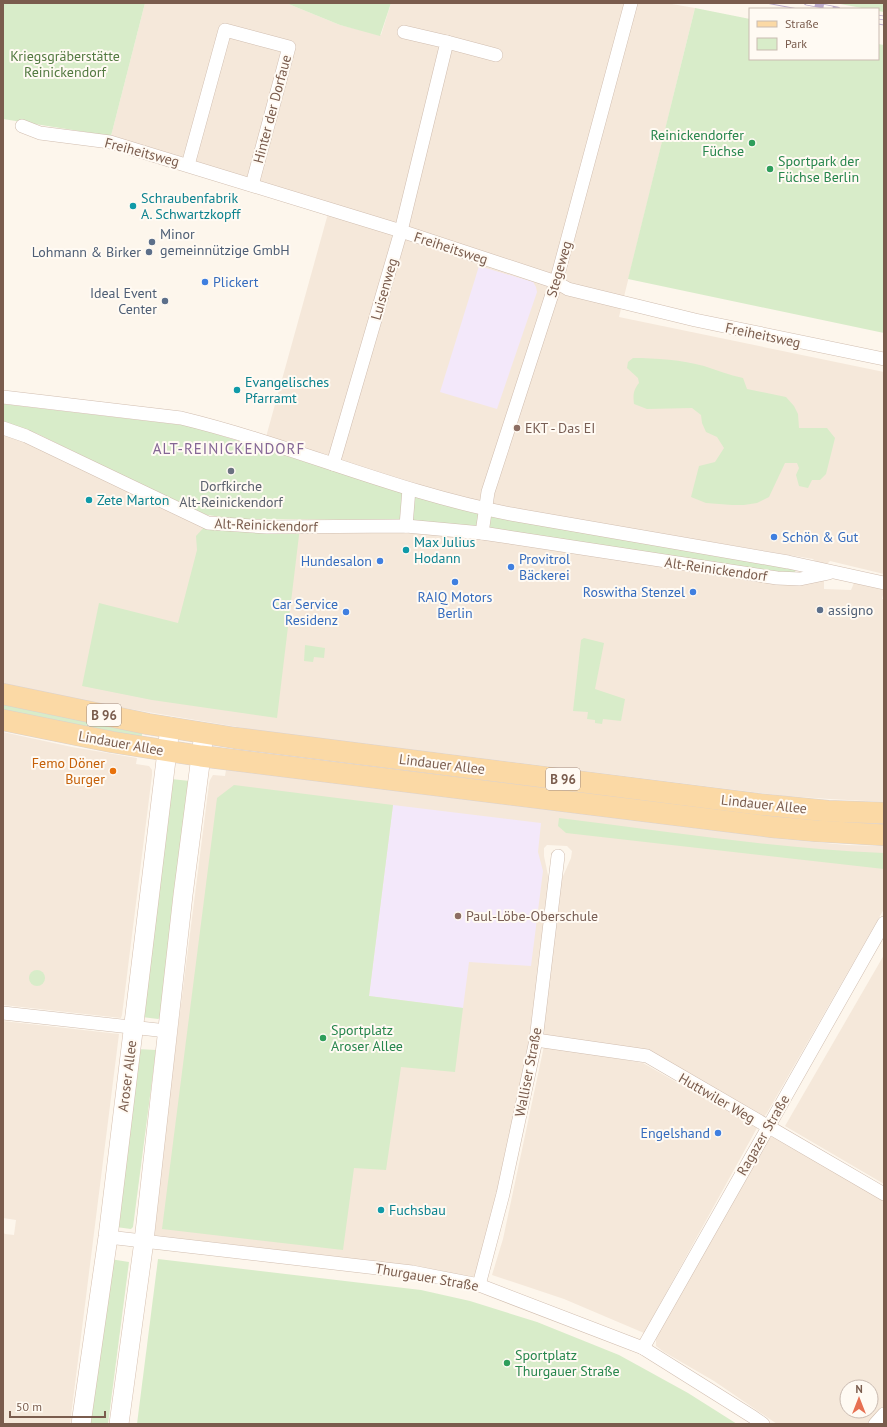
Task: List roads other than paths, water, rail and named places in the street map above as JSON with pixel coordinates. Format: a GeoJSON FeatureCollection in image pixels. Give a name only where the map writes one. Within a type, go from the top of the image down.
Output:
{"type":"FeatureCollection","features":[{"type":"Feature","properties":{"kind":"main road","name":"Lindauer Allee"},"geometry":{"type":"LineString","coordinates":[[3,694],[141,723],[274,743],[757,804],[828,811],[884,813]]}},
{"type":"Feature","properties":{"kind":"main road","name":"Lindauer Allee"},"geometry":{"type":"LineString","coordinates":[[3,720],[105,741],[201,756],[772,827],[884,835]]}},
{"type":"Feature","properties":{"kind":"main road","name":"Aroser Allee"},"geometry":{"type":"LineString","coordinates":[[81,1424],[108,1237],[170,727]]}},
{"type":"Feature","properties":{"kind":"main road"},"geometry":{"type":"LineString","coordinates":[[119,1424],[144,1241],[167,1031],[204,733]]}},
{"type":"Feature","properties":{"kind":"street","name":"Stegeweg"},"geometry":{"type":"LineString","coordinates":[[482,533],[488,492],[556,282],[631,3]]}},
{"type":"Feature","properties":{"kind":"street","name":"Hinter der Dorfaue"},"geometry":{"type":"LineString","coordinates":[[188,165],[225,30],[289,47],[252,185]]}},
{"type":"Feature","properties":{"kind":"street"},"geometry":{"type":"LineString","coordinates":[[404,32],[496,55]]}},
{"type":"Feature","properties":{"kind":"street","name":"Luisenweg"},"geometry":{"type":"LineString","coordinates":[[333,464],[400,232],[447,42]]}},
{"type":"Feature","properties":{"kind":"street","name":"Freiheitsweg"},"geometry":{"type":"LineString","coordinates":[[22,126],[40,133],[110,142],[188,165],[556,282],[568,289],[695,320],[884,359]]}},
{"type":"Feature","properties":{"kind":"street","name":"Alt-Reinickendorf"},"geometry":{"type":"LineString","coordinates":[[3,397],[182,418],[212,426],[409,489],[486,509],[788,562],[884,583]]}},
{"type":"Feature","properties":{"kind":"street","name":"Alt-Reinickendorf"},"geometry":{"type":"LineString","coordinates":[[3,428],[26,436],[208,523],[267,527],[406,526],[482,533],[789,579],[835,572]]}},
{"type":"Feature","properties":{"kind":"street"},"geometry":{"type":"LineString","coordinates":[[406,526],[409,489]]}},
{"type":"Feature","properties":{"kind":"street"},"geometry":{"type":"LineString","coordinates":[[597,551],[601,529]]}},
{"type":"Feature","properties":{"kind":"street","name":"Walliser Straße"},"geometry":{"type":"LineString","coordinates":[[480,1285],[503,1194],[536,1040],[558,856]]}},
{"type":"Feature","properties":{"kind":"street","name":"Ragazer Straße"},"geometry":{"type":"LineString","coordinates":[[643,1348],[884,923]]}},
{"type":"Feature","properties":{"kind":"street"},"geometry":{"type":"LineString","coordinates":[[3,1013],[167,1031]]}},
{"type":"Feature","properties":{"kind":"street","name":"Huttwiler Weg"},"geometry":{"type":"LineString","coordinates":[[536,1040],[646,1056],[884,1194]]}},
{"type":"Feature","properties":{"kind":"street","name":"Thurgauer Straße"},"geometry":{"type":"LineString","coordinates":[[108,1237],[412,1272],[480,1285],[643,1348],[763,1424]]}},
{"type":"Feature","properties":{"kind":"street"},"geometry":{"type":"LineString","coordinates":[[875,1424],[884,1414]]}},
{"type":"Feature","properties":{"kind":"tram line"},"geometry":{"type":"LineString","coordinates":[[766,3],[793,8]]}},
{"type":"Feature","properties":{"kind":"tram line"},"geometry":{"type":"LineString","coordinates":[[879,24],[884,25]]}},
{"type":"Feature","properties":{"kind":"railway"},"geometry":{"type":"LineString","coordinates":[[806,3],[833,8]]}},
{"type":"Feature","properties":{"kind":"railway"},"geometry":{"type":"LineString","coordinates":[[879,17],[884,18]]}},
{"type":"Feature","properties":{"kind":"place","name":"Reinickendorfer Füchse"},"geometry":{"type":"Point","coordinates":[752,143]}},
{"type":"Feature","properties":{"kind":"place","name":"Sportpark der Füchse Berlin"},"geometry":{"type":"Point","coordinates":[770,169]}},
{"type":"Feature","properties":{"kind":"place","name":"Schraubenfabrik A. Schwartzkopff"},"geometry":{"type":"Point","coordinates":[133,206]}},
{"type":"Feature","properties":{"kind":"place","name":"Minor gemeinnützige GmbH"},"geometry":{"type":"Point","coordinates":[152,242]}},
{"type":"Feature","properties":{"kind":"place","name":"Lohmann & Birker"},"geometry":{"type":"Point","coordinates":[149,252]}},
{"type":"Feature","properties":{"kind":"place","name":"Plickert"},"geometry":{"type":"Point","coordinates":[205,282]}},
{"type":"Feature","properties":{"kind":"place","name":"Ideal Event Center"},"geometry":{"type":"Point","coordinates":[165,301]}},
{"type":"Feature","properties":{"kind":"place","name":"Evangelisches Pfarramt"},"geometry":{"type":"Point","coordinates":[237,390]}},
{"type":"Feature","properties":{"kind":"place","name":"EKT - Das EI"},"geometry":{"type":"Point","coordinates":[517,428]}},
{"type":"Feature","properties":{"kind":"place","name":"Dorfkirche Alt-Reinickendorf"},"geometry":{"type":"Point","coordinates":[231,471]}},
{"type":"Feature","properties":{"kind":"place","name":"Zete Marton"},"geometry":{"type":"Point","coordinates":[89,500]}},
{"type":"Feature","properties":{"kind":"place","name":"Schön & Gut"},"geometry":{"type":"Point","coordinates":[774,537]}},
{"type":"Feature","properties":{"kind":"place","name":"Max Julius Hodann"},"geometry":{"type":"Point","coordinates":[406,550]}},
{"type":"Feature","properties":{"kind":"place","name":"Hundesalon"},"geometry":{"type":"Point","coordinates":[380,561]}},
{"type":"Feature","properties":{"kind":"place","name":"Provitrol Bäckerei"},"geometry":{"type":"Point","coordinates":[511,567]}},
{"type":"Feature","properties":{"kind":"place","name":"RAIQ Motors Berlin"},"geometry":{"type":"Point","coordinates":[455,582]}},
{"type":"Feature","properties":{"kind":"place","name":"Roswitha Stenzel"},"geometry":{"type":"Point","coordinates":[693,592]}},
{"type":"Feature","properties":{"kind":"place","name":"assigno"},"geometry":{"type":"Point","coordinates":[820,610]}},
{"type":"Feature","properties":{"kind":"place","name":"Car Service Residenz"},"geometry":{"type":"Point","coordinates":[346,612]}},
{"type":"Feature","properties":{"kind":"place","name":"Femo Döner Burger"},"geometry":{"type":"Point","coordinates":[113,771]}},
{"type":"Feature","properties":{"kind":"place","name":"Paul-Löbe-Oberschule"},"geometry":{"type":"Point","coordinates":[458,916]}},
{"type":"Feature","properties":{"kind":"place","name":"Sportplatz Aroser Allee"},"geometry":{"type":"Point","coordinates":[323,1038]}},
{"type":"Feature","properties":{"kind":"place","name":"Engelshand"},"geometry":{"type":"Point","coordinates":[718,1133]}},
{"type":"Feature","properties":{"kind":"place","name":"Fuchsbau"},"geometry":{"type":"Point","coordinates":[381,1210]}},
{"type":"Feature","properties":{"kind":"place","name":"Sportplatz Thurgauer Straße"},"geometry":{"type":"Point","coordinates":[507,1363]}},
{"type":"Feature","properties":{"kind":"district","name":"ALT-REINICKENDORF"},"geometry":{"type":"Point","coordinates":[229,449]}},
{"type":"Feature","properties":{"kind":"park label","name":"Kriegsgräberstätte Reinickendorf"},"geometry":{"type":"Point","coordinates":[65,64]}}]}
